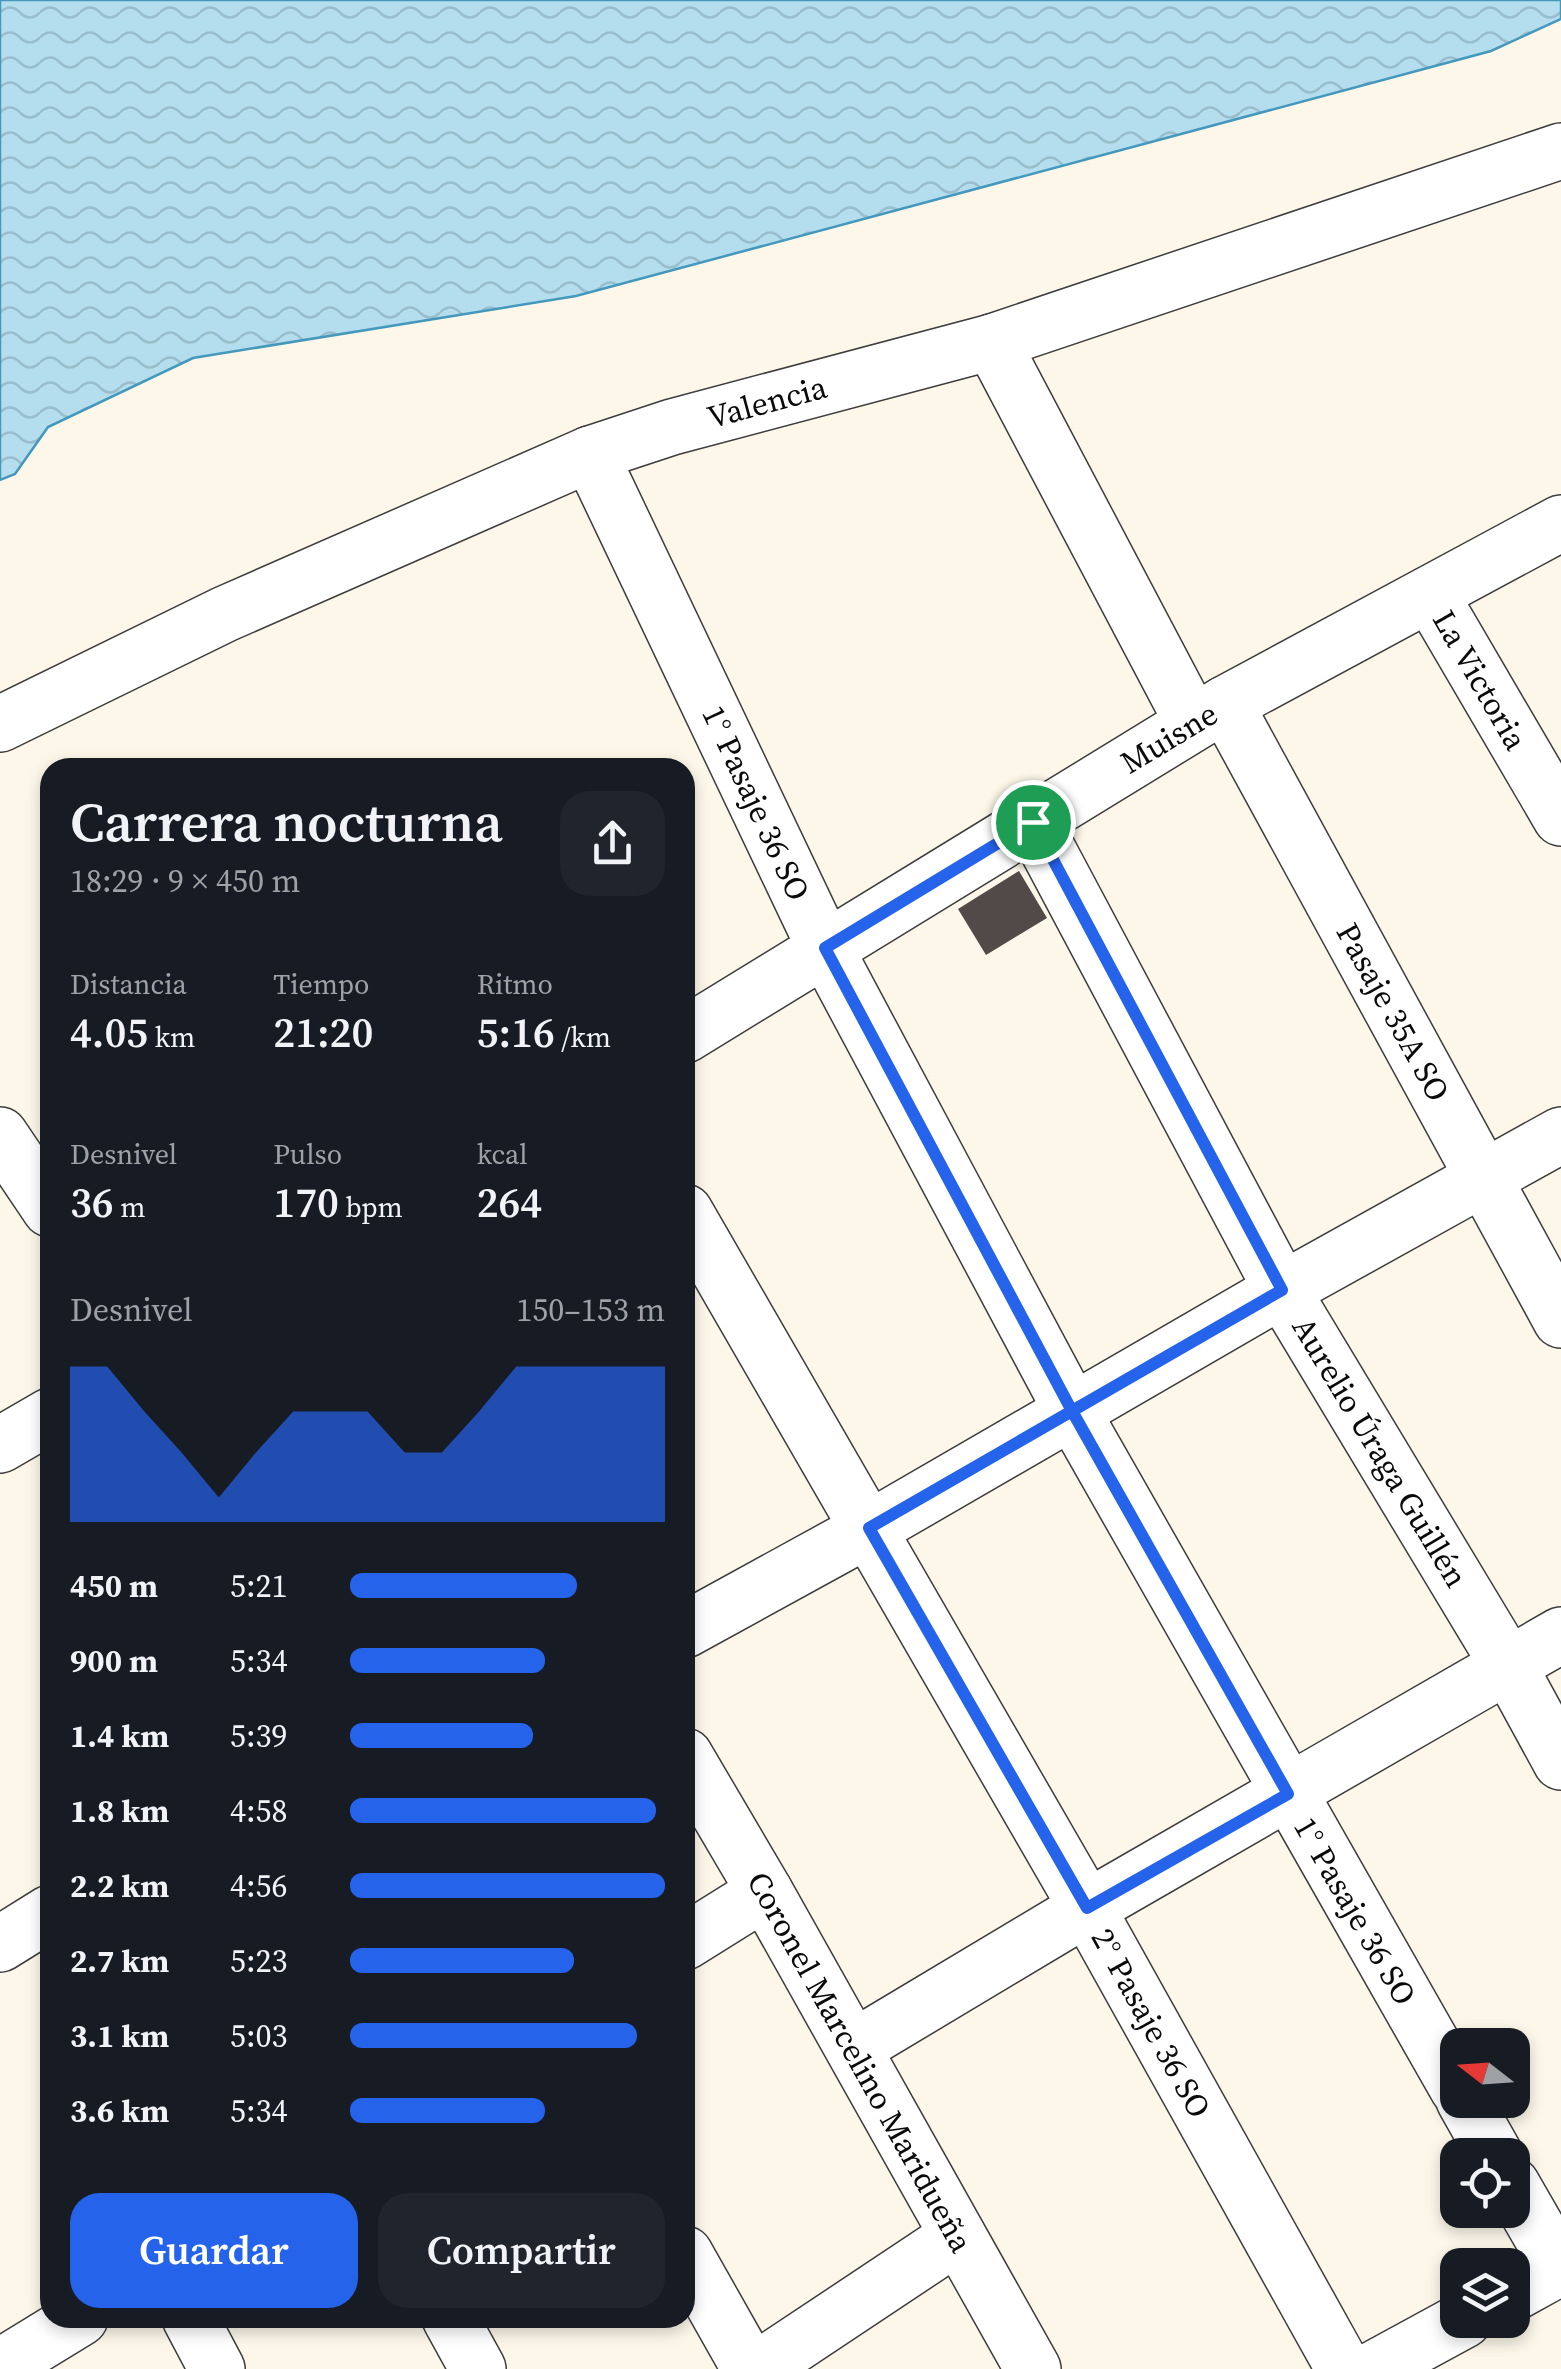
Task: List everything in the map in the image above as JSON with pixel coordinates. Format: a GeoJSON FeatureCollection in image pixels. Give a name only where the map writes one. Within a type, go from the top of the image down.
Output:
{"type":"FeatureCollection","features":[{"type":"Feature","properties":{"kind":"street","name":"Valencia"},"geometry":{"type":"LineString","coordinates":[[0,724],[225,614],[590,454],[672,427],[992,342],[1561,151]]}},
{"type":"Feature","properties":{"kind":"street","name":"Pasaje 35A SO"},"geometry":{"type":"LineString","coordinates":[[992,342],[1484,1178],[1561,1320]]}},
{"type":"Feature","properties":{"kind":"street","name":"1° Pasaje 36 SO"},"geometry":{"type":"LineString","coordinates":[[590,454],[825,948],[1072,1411],[1440,2058]]}},
{"type":"Feature","properties":{"kind":"street","name":"Muisne"},"geometry":{"type":"LineString","coordinates":[[695,1028],[1209,714],[1561,523]]}},
{"type":"Feature","properties":{"kind":"street","name":"La Victoria"},"geometry":{"type":"LineString","coordinates":[[1430,594],[1561,818]]}},
{"type":"Feature","properties":{"kind":"street","name":"Aurelio Úraga Guillén"},"geometry":{"type":"LineString","coordinates":[[1033,822],[1282,1290],[1508,1664],[1561,1762]]}},
{"type":"Feature","properties":{"kind":"street"},"geometry":{"type":"LineString","coordinates":[[695,1624],[1561,1135]]}},
{"type":"Feature","properties":{"kind":"street"},"geometry":{"type":"LineString","coordinates":[[0,1136],[40,1194]]}},
{"type":"Feature","properties":{"kind":"street","name":"2° Pasaje 36 SO"},"geometry":{"type":"LineString","coordinates":[[695,1229],[1087,1908],[1344,2369]]}},
{"type":"Feature","properties":{"kind":"street"},"geometry":{"type":"LineString","coordinates":[[0,1445],[40,1422]]}},
{"type":"Feature","properties":{"kind":"street"},"geometry":{"type":"LineString","coordinates":[[854,2048],[1087,1908],[1561,1635]]}},
{"type":"Feature","properties":{"kind":"street","name":"Coronel Marcelino Maridueña"},"geometry":{"type":"LineString","coordinates":[[695,1773],[1033,2369]]}},
{"type":"Feature","properties":{"kind":"street"},"geometry":{"type":"LineString","coordinates":[[695,1936],[766,1892]]}},
{"type":"Feature","properties":{"kind":"street"},"geometry":{"type":"LineString","coordinates":[[0,1944],[40,1919]]}},
{"type":"Feature","properties":{"kind":"street"},"geometry":{"type":"LineString","coordinates":[[1530,2215],[1561,2268],[1530,2284]]}},
{"type":"Feature","properties":{"kind":"street"},"geometry":{"type":"LineString","coordinates":[[695,2271],[754,2369],[958,2236]]}},
{"type":"Feature","properties":{"kind":"street"},"geometry":{"type":"LineString","coordinates":[[0,2367],[64,2328]]}},
{"type":"Feature","properties":{"kind":"street"},"geometry":{"type":"LineString","coordinates":[[195,2328],[217,2369]]}},
{"type":"Feature","properties":{"kind":"street"},"geometry":{"type":"LineString","coordinates":[[455,2328],[478,2369]]}},
{"type":"Feature","properties":{"kind":"street"},"geometry":{"type":"LineString","coordinates":[[1374,2369],[1440,2333]]}},
{"type":"Feature","properties":{"kind":"water"},"geometry":{"type":"Polygon","coordinates":[[[0,0],[1561,0],[1561,19],[1491,51],[576,296],[193,358],[48,427],[15,474],[0,480],[0,0]]]}},
{"type":"Feature","properties":{"kind":"building"},"geometry":{"type":"Polygon","coordinates":[[[1019,871],[1047,918],[986,955],[958,909],[1019,871]]]}},
{"type":"Feature","properties":{"kind":"route"},"geometry":{"type":"LineString","coordinates":[[1033,822],[825,948],[1072,1411],[1288,1794],[1087,1908],[869,1528],[1072,1411],[1282,1290],[1033,822]]}}]}
